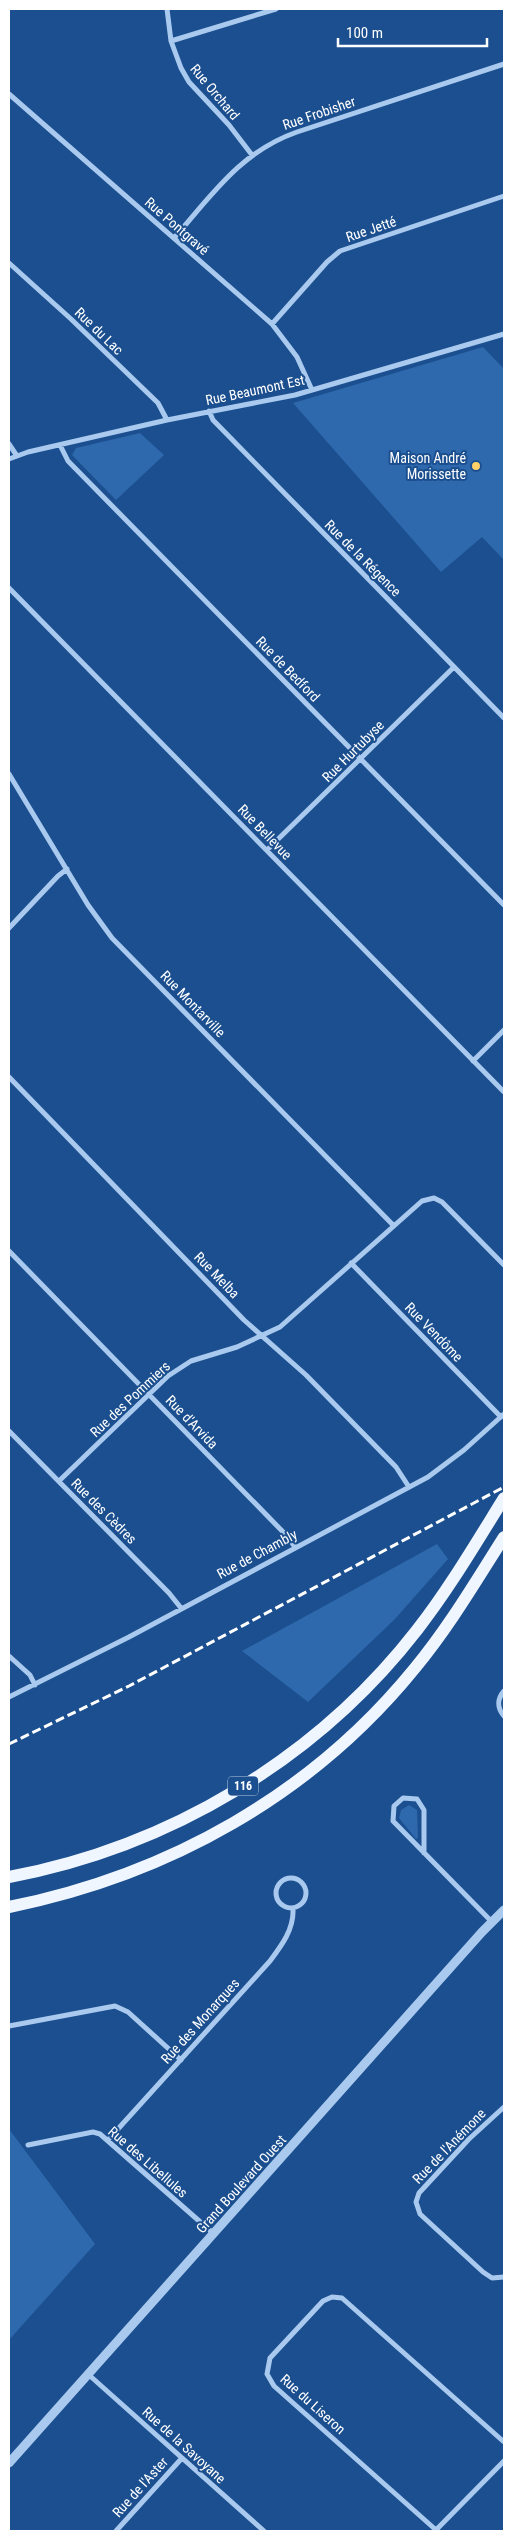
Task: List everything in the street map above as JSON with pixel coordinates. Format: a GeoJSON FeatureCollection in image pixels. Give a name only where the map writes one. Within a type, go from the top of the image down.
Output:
{"type":"FeatureCollection","features":[{"type":"Feature","properties":{"kind":"main road","name":"116"},"geometry":{"type":"LineString","coordinates":[[9,1877],[95,1855],[155,1833],[218,1801],[280,1761],[338,1714],[400,1650],[438,1601],[504,1498]]}},
{"type":"Feature","properties":{"kind":"main road","name":"116"},"geometry":{"type":"LineString","coordinates":[[9,1907],[85,1888],[158,1862],[234,1823],[297,1782],[349,1739],[406,1680],[448,1624],[504,1537]]}},
{"type":"Feature","properties":{"kind":"street","name":"Rue Orchard"},"geometry":{"type":"LineString","coordinates":[[167,9],[171,41],[176,60],[189,82],[229,124],[252,155]]}},
{"type":"Feature","properties":{"kind":"street"},"geometry":{"type":"LineString","coordinates":[[171,41],[276,9]]}},
{"type":"Feature","properties":{"kind":"street","name":"Rue Frobisher"},"geometry":{"type":"LineString","coordinates":[[174,238],[230,173],[252,155],[288,135],[504,64]]}},
{"type":"Feature","properties":{"kind":"street","name":"Rue Pontgravé"},"geometry":{"type":"LineString","coordinates":[[9,94],[272,324],[297,357],[312,390]]}},
{"type":"Feature","properties":{"kind":"street","name":"Rue Jetté"},"geometry":{"type":"LineString","coordinates":[[272,324],[327,262],[340,251],[504,196]]}},
{"type":"Feature","properties":{"kind":"street","name":"Rue du Lac"},"geometry":{"type":"LineString","coordinates":[[9,263],[71,318],[158,403],[167,420]]}},
{"type":"Feature","properties":{"kind":"street","name":"Rue Beaumont Est"},"geometry":{"type":"LineString","coordinates":[[9,459],[167,420],[312,390],[504,334]]}},
{"type":"Feature","properties":{"kind":"street","name":"Rue de la Régence"},"geometry":{"type":"LineString","coordinates":[[209,411],[213,420],[225,434],[504,718]]}},
{"type":"Feature","properties":{"kind":"street"},"geometry":{"type":"LineString","coordinates":[[9,444],[17,456]]}},
{"type":"Feature","properties":{"kind":"street","name":"Rue de Bedford"},"geometry":{"type":"LineString","coordinates":[[60,445],[68,461],[504,905]]}},
{"type":"Feature","properties":{"kind":"street","name":"Rue Bellevue"},"geometry":{"type":"LineString","coordinates":[[9,588],[504,1092]]}},
{"type":"Feature","properties":{"kind":"street","name":"Rue Hurtubyse"},"geometry":{"type":"LineString","coordinates":[[267,850],[454,667]]}},
{"type":"Feature","properties":{"kind":"street","name":"Rue Montarville"},"geometry":{"type":"LineString","coordinates":[[9,774],[67,870],[112,938],[393,1225]]}},
{"type":"Feature","properties":{"kind":"street"},"geometry":{"type":"LineString","coordinates":[[9,928],[58,876],[67,870]]}},
{"type":"Feature","properties":{"kind":"street"},"geometry":{"type":"LineString","coordinates":[[473,1061],[504,1030]]}},
{"type":"Feature","properties":{"kind":"street","name":"Rue Melba"},"geometry":{"type":"LineString","coordinates":[[9,1077],[244,1320],[306,1375],[396,1467],[409,1488]]}},
{"type":"Feature","properties":{"kind":"street","name":"Rue des Pommiers"},"geometry":{"type":"LineString","coordinates":[[59,1481],[168,1376],[191,1361],[237,1347],[280,1326],[422,1201],[436,1199],[446,1206],[504,1265]]}},
{"type":"Feature","properties":{"kind":"street","name":"Rue d'Arvida"},"geometry":{"type":"LineString","coordinates":[[9,1251],[288,1536],[295,1547]]}},
{"type":"Feature","properties":{"kind":"street","name":"Rue Vendôme"},"geometry":{"type":"LineString","coordinates":[[351,1263],[503,1416]]}},
{"type":"Feature","properties":{"kind":"street","name":"Rue de Chambly"},"geometry":{"type":"LineString","coordinates":[[9,1697],[409,1488],[448,1463],[503,1416]]}},
{"type":"Feature","properties":{"kind":"street","name":"Rue des Cèdres"},"geometry":{"type":"LineString","coordinates":[[9,1431],[169,1593],[180,1608]]}},
{"type":"Feature","properties":{"kind":"street"},"geometry":{"type":"LineString","coordinates":[[9,1656],[30,1675],[35,1685]]}},
{"type":"Feature","properties":{"kind":"street"},"geometry":{"type":"LineString","coordinates":[[504,1691],[500,1695],[498,1704],[504,1716]]}},
{"type":"Feature","properties":{"kind":"street"},"geometry":{"type":"LineString","coordinates":[[424,1853],[423,1806],[417,1799],[403,1798],[394,1806],[393,1821],[424,1853],[492,1922]]}},
{"type":"Feature","properties":{"kind":"street","name":"Rue des Monarques"},"geometry":{"type":"LineString","coordinates":[[288,1878],[299,1880],[306,1891],[303,1903],[293,1909],[281,1905],[276,1896],[278,1886],[288,1878]]}},
{"type":"Feature","properties":{"kind":"street","name":"Rue des Monarques"},"geometry":{"type":"LineString","coordinates":[[108,2140],[276,1953],[291,1928],[294,1920],[293,1909]]}},
{"type":"Feature","properties":{"kind":"street","name":"Grand Boulevard Ouest"},"geometry":{"type":"LineString","coordinates":[[9,2463],[504,1910]]}},
{"type":"Feature","properties":{"kind":"street"},"geometry":{"type":"LineString","coordinates":[[9,2026],[116,2006],[128,2012],[181,2060]]}},
{"type":"Feature","properties":{"kind":"street","name":"Rue de l'Anémone"},"geometry":{"type":"LineString","coordinates":[[504,2107],[460,2148],[419,2193],[416,2202],[422,2217],[483,2272],[492,2278],[504,2278]]}},
{"type":"Feature","properties":{"kind":"street","name":"Rue des Libellules"},"geometry":{"type":"LineString","coordinates":[[28,2145],[93,2132],[100,2134],[214,2234]]}},
{"type":"Feature","properties":{"kind":"street","name":"Rue du Liseron"},"geometry":{"type":"LineString","coordinates":[[435,2531],[274,2386],[267,2374],[270,2358],[323,2301],[332,2297],[342,2298],[504,2442]]}},
{"type":"Feature","properties":{"kind":"street","name":"Rue de la Savoyane"},"geometry":{"type":"LineString","coordinates":[[88,2375],[264,2531]]}},
{"type":"Feature","properties":{"kind":"street","name":"Rue de l'Aster"},"geometry":{"type":"LineString","coordinates":[[116,2531],[182,2458]]}},
{"type":"Feature","properties":{"kind":"street"},"geometry":{"type":"LineString","coordinates":[[435,2531],[504,2461]]}},
{"type":"Feature","properties":{"kind":"shaded area"},"geometry":{"type":"Polygon","coordinates":[[[483,347],[504,369],[504,560],[482,537],[441,572],[293,403],[483,347]]]}},
{"type":"Feature","properties":{"kind":"shaded area"},"geometry":{"type":"Polygon","coordinates":[[[140,433],[164,455],[116,500],[72,455],[76,448],[140,433]]]}},
{"type":"Feature","properties":{"kind":"shaded area"},"geometry":{"type":"Polygon","coordinates":[[[437,1544],[448,1559],[395,1619],[308,1702],[242,1651],[437,1544]]]}},
{"type":"Feature","properties":{"kind":"shaded area"},"geometry":{"type":"Polygon","coordinates":[[[409,1805],[417,1810],[418,1838],[416,1839],[399,1818],[401,1810],[409,1805]]]}},
{"type":"Feature","properties":{"kind":"shaded area"},"geometry":{"type":"Polygon","coordinates":[[[9,2129],[95,2244],[9,2340],[9,2129]]]}},
{"type":"Feature","properties":{"kind":"railway"},"geometry":{"type":"LineString","coordinates":[[9,1744],[129,1686],[504,1487]]}},
{"type":"Feature","properties":{"kind":"place","name":"Maison André Morissette"},"geometry":{"type":"Point","coordinates":[476,466]}}]}
